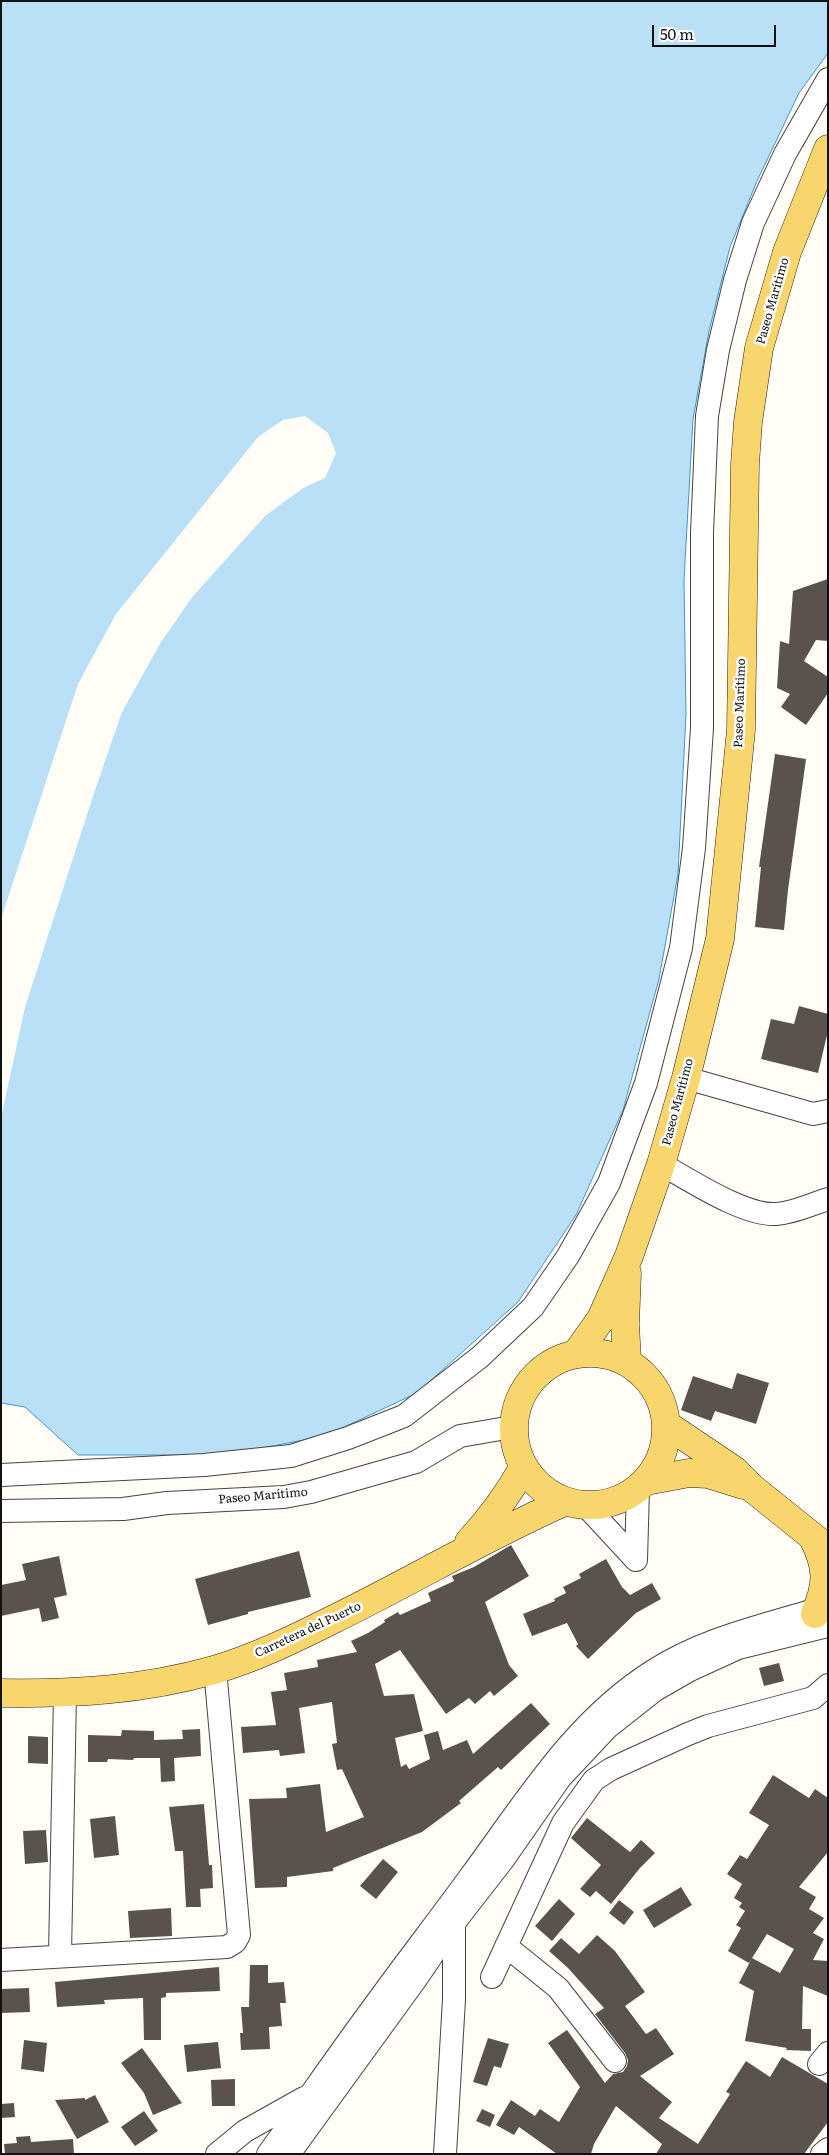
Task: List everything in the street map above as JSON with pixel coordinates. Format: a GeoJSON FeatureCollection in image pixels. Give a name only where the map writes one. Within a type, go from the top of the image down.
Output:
{"type":"FeatureCollection","features":[{"type":"Feature","properties":{"kind":"main road","name":"Paseo Marítimo"},"geometry":{"type":"LineString","coordinates":[[576,1354],[600,1319],[628,1256],[661,1164],[686,1078],[721,929],[741,730],[745,464],[748,422],[759,348],[786,252],[828,149]]}},
{"type":"Feature","properties":{"kind":"main road","name":"Paseo Marítimo"},"geometry":{"type":"LineString","coordinates":[[627,1362],[625,1324],[628,1256]]}},
{"type":"Feature","properties":{"kind":"main road"},"geometry":{"type":"LineString","coordinates":[[593,1353],[611,1356],[627,1362],[643,1374],[655,1389],[663,1406],[667,1425],[666,1440],[656,1469],[642,1485],[622,1499],[605,1504],[575,1504],[548,1494],[534,1483],[515,1449],[512,1427],[515,1410],[521,1395],[534,1376],[553,1362],[576,1354],[593,1353]]}},
{"type":"Feature","properties":{"kind":"main road"},"geometry":{"type":"LineString","coordinates":[[667,1425],[734,1470],[752,1488],[821,1544],[825,1568],[823,1617]]}},
{"type":"Feature","properties":{"kind":"main road","name":"Carretera del Puerto"},"geometry":{"type":"LineString","coordinates":[[457,1554],[487,1522],[524,1468]]}},
{"type":"Feature","properties":{"kind":"main road"},"geometry":{"type":"LineString","coordinates":[[642,1485],[689,1473],[708,1474],[752,1488]]}},
{"type":"Feature","properties":{"kind":"main road","name":"Carretera del Puerto"},"geometry":{"type":"LineString","coordinates":[[1,1693],[65,1694],[153,1684],[215,1669],[280,1646],[366,1603],[457,1554],[575,1504]]}},
{"type":"Feature","properties":{"kind":"street"},"geometry":{"type":"LineString","coordinates":[[1,1475],[204,1466],[291,1456],[348,1438],[404,1416],[480,1357],[533,1307],[568,1256],[609,1182],[642,1092],[681,948],[694,848],[702,737],[702,533],[707,416],[718,350],[753,223],[785,154],[828,79]]}},
{"type":"Feature","properties":{"kind":"street"},"geometry":{"type":"LineString","coordinates":[[686,1078],[813,1114],[828,1111]]}},
{"type":"Feature","properties":{"kind":"street"},"geometry":{"type":"LineString","coordinates":[[661,1164],[728,1201],[766,1214],[778,1214],[828,1199]]}},
{"type":"Feature","properties":{"kind":"street","name":"Paseo Marítimo"},"geometry":{"type":"LineString","coordinates":[[1,1511],[123,1509],[167,1503],[284,1497],[311,1492],[416,1462],[460,1436],[512,1427]]}},
{"type":"Feature","properties":{"kind":"street"},"geometry":{"type":"LineString","coordinates":[[575,1504],[636,1560],[642,1485]]}},
{"type":"Feature","properties":{"kind":"street"},"geometry":{"type":"LineString","coordinates":[[268,2154],[311,2094],[447,1919],[550,1766],[579,1731],[618,1697],[651,1672],[681,1654],[711,1641],[812,1610],[823,1617]]}},
{"type":"Feature","properties":{"kind":"street"},"geometry":{"type":"LineString","coordinates":[[1,1960],[60,1955],[227,1947],[235,1942],[239,1935],[215,1669]]}},
{"type":"Feature","properties":{"kind":"street"},"geometry":{"type":"LineString","coordinates":[[492,1977],[563,1823],[594,1780],[611,1769],[688,1734],[708,1726],[813,1698],[828,1685]]}},
{"type":"Feature","properties":{"kind":"street"},"geometry":{"type":"LineString","coordinates":[[60,1955],[65,1694]]}},
{"type":"Feature","properties":{"kind":"street"},"geometry":{"type":"LineString","coordinates":[[289,2154],[416,1979],[447,1919]]}},
{"type":"Feature","properties":{"kind":"street"},"geometry":{"type":"LineString","coordinates":[[445,2154],[454,1999],[447,1919]]}},
{"type":"Feature","properties":{"kind":"street"},"geometry":{"type":"LineString","coordinates":[[506,1946],[558,1988],[614,2061]]}},
{"type":"Feature","properties":{"kind":"street"},"geometry":{"type":"LineString","coordinates":[[217,2154],[245,2132],[311,2094]]}},
{"type":"Feature","properties":{"kind":"street"},"geometry":{"type":"LineString","coordinates":[[822,2154],[828,2149]]}},
{"type":"Feature","properties":{"kind":"water"},"geometry":{"type":"Polygon","coordinates":[[[1,1],[828,1],[828,53],[799,93],[757,181],[730,247],[709,331],[693,419],[684,580],[686,714],[678,874],[659,979],[623,1110],[576,1215],[518,1302],[417,1393],[325,1436],[225,1455],[78,1455],[25,1407],[1,1403],[1,1]]]}},
{"type":"Feature","properties":{"kind":"pier"},"geometry":{"type":"Polygon","coordinates":[[[305,416],[328,433],[336,453],[325,478],[303,488],[265,516],[193,596],[161,642],[122,712],[25,1007],[1,1118],[1,919],[78,684],[116,614],[258,437],[283,420],[305,416]]]}},
{"type":"Feature","properties":{"kind":"building"},"geometry":{"type":"Polygon","coordinates":[[[828,579],[828,641],[816,640],[804,661],[828,677],[828,693],[806,725],[781,707],[790,694],[777,688],[780,641],[789,644],[793,591],[828,579]]]}},
{"type":"Feature","properties":{"kind":"building"},"geometry":{"type":"Polygon","coordinates":[[[775,754],[806,759],[784,930],[755,927],[761,867],[759,867],[775,754]]]}},
{"type":"Feature","properties":{"kind":"building"},"geometry":{"type":"Polygon","coordinates":[[[799,1006],[828,1014],[828,1031],[818,1073],[761,1059],[771,1019],[794,1024],[799,1006]]]}},
{"type":"Feature","properties":{"kind":"building"},"geometry":{"type":"Polygon","coordinates":[[[737,1373],[769,1383],[756,1424],[715,1411],[711,1421],[681,1410],[693,1376],[732,1389],[737,1373]]]}},
{"type":"Feature","properties":{"kind":"building"},"geometry":{"type":"Polygon","coordinates":[[[511,1545],[529,1576],[485,1602],[509,1665],[518,1676],[494,1696],[490,1691],[475,1704],[469,1698],[446,1714],[400,1650],[375,1664],[384,1696],[414,1694],[423,1731],[395,1738],[401,1767],[406,1764],[409,1769],[430,1759],[424,1735],[438,1731],[443,1750],[467,1740],[473,1754],[531,1703],[550,1724],[501,1770],[498,1767],[459,1801],[461,1803],[422,1832],[333,1868],[333,1871],[287,1877],[287,1887],[255,1888],[249,1799],[287,1798],[286,1788],[320,1784],[326,1832],[364,1817],[342,1769],[337,1770],[332,1744],[337,1743],[332,1702],[299,1708],[305,1753],[280,1756],[279,1750],[243,1753],[241,1727],[276,1725],[271,1692],[287,1690],[284,1673],[318,1667],[317,1660],[357,1652],[351,1641],[368,1633],[398,1612],[400,1615],[431,1601],[428,1593],[454,1581],[452,1576],[474,1567],[511,1545]]]}},
{"type":"Feature","properties":{"kind":"building"},"geometry":{"type":"Polygon","coordinates":[[[299,1551],[311,1597],[248,1612],[248,1614],[208,1625],[195,1579],[299,1551]]]}},
{"type":"Feature","properties":{"kind":"building"},"geometry":{"type":"Polygon","coordinates":[[[59,1556],[67,1595],[54,1598],[59,1618],[42,1622],[39,1608],[1,1616],[1,1585],[26,1580],[22,1564],[59,1556]]]}},
{"type":"Feature","properties":{"kind":"building"},"geometry":{"type":"Polygon","coordinates":[[[606,1559],[622,1587],[630,1595],[652,1583],[661,1599],[636,1613],[588,1659],[576,1646],[578,1644],[567,1623],[532,1636],[523,1614],[555,1601],[554,1599],[566,1593],[563,1587],[581,1578],[579,1574],[606,1559]]]}},
{"type":"Feature","properties":{"kind":"building"},"geometry":{"type":"Polygon","coordinates":[[[779,1663],[784,1681],[764,1686],[759,1668],[779,1663]]]}},
{"type":"Feature","properties":{"kind":"building"},"geometry":{"type":"Polygon","coordinates":[[[200,1729],[201,1756],[174,1758],[175,1781],[161,1782],[160,1758],[108,1759],[107,1762],[88,1762],[88,1735],[121,1736],[122,1730],[154,1731],[154,1740],[183,1739],[182,1730],[200,1729]]]}},
{"type":"Feature","properties":{"kind":"building"},"geometry":{"type":"Polygon","coordinates":[[[28,1736],[48,1737],[48,1764],[28,1763],[28,1736]]]}},
{"type":"Feature","properties":{"kind":"building"},"geometry":{"type":"Polygon","coordinates":[[[773,1775],[809,1798],[815,1789],[828,1798],[828,1852],[799,1887],[816,1897],[809,1909],[824,1918],[813,1933],[824,1939],[813,1960],[828,1961],[828,1996],[803,1986],[802,2029],[811,2029],[811,2051],[786,2050],[787,2048],[745,2041],[754,1991],[739,1983],[749,1963],[728,1951],[741,1928],[736,1925],[745,1911],[739,1907],[742,1903],[734,1898],[742,1884],[727,1874],[740,1855],[747,1859],[769,1825],[749,1813],[773,1775]],[[767,1934],[752,1958],[780,1973],[794,1949],[767,1934]]]}},
{"type":"Feature","properties":{"kind":"building"},"geometry":{"type":"Polygon","coordinates":[[[204,1804],[209,1865],[212,1865],[213,1888],[200,1889],[201,1907],[186,1907],[183,1851],[175,1851],[169,1807],[204,1804]]]}},
{"type":"Feature","properties":{"kind":"building"},"geometry":{"type":"Polygon","coordinates":[[[115,1816],[119,1855],[94,1858],[90,1819],[115,1816]]]}},
{"type":"Feature","properties":{"kind":"building"},"geometry":{"type":"Polygon","coordinates":[[[587,1818],[630,1852],[641,1840],[655,1853],[640,1868],[611,1904],[596,1891],[590,1897],[580,1889],[601,1865],[571,1838],[587,1818]]]}},
{"type":"Feature","properties":{"kind":"building"},"geometry":{"type":"Polygon","coordinates":[[[46,1830],[48,1862],[25,1864],[23,1831],[46,1830]]]}},
{"type":"Feature","properties":{"kind":"building"},"geometry":{"type":"Polygon","coordinates":[[[383,1859],[398,1872],[376,1899],[360,1886],[383,1859]]]}},
{"type":"Feature","properties":{"kind":"building"},"geometry":{"type":"Polygon","coordinates":[[[681,1887],[692,1905],[654,1928],[643,1910],[681,1887]]]}},
{"type":"Feature","properties":{"kind":"building"},"geometry":{"type":"Polygon","coordinates":[[[559,1899],[575,1914],[552,1941],[535,1926],[559,1899]]]}},
{"type":"Feature","properties":{"kind":"building"},"geometry":{"type":"Polygon","coordinates":[[[619,1900],[634,1912],[624,1925],[609,1913],[619,1900]]]}},
{"type":"Feature","properties":{"kind":"building"},"geometry":{"type":"Polygon","coordinates":[[[171,1908],[172,1936],[130,1938],[128,1911],[171,1908]]]}},
{"type":"Feature","properties":{"kind":"building"},"geometry":{"type":"Polygon","coordinates":[[[597,1935],[615,1951],[645,1992],[625,2006],[646,2034],[656,2028],[674,2054],[640,2076],[672,2102],[659,2118],[698,2144],[730,2094],[726,2092],[746,2061],[770,2077],[782,2057],[828,2084],[828,2122],[804,2154],[656,2154],[662,2144],[616,2106],[594,2144],[591,2154],[557,2154],[519,2127],[514,2135],[496,2125],[511,2100],[535,2116],[540,2109],[559,2122],[580,2087],[548,2043],[567,2030],[605,2083],[613,2074],[623,2072],[627,2066],[628,2060],[625,2053],[595,2014],[604,2008],[568,1968],[549,1951],[561,1938],[579,1954],[597,1935]]]}},
{"type":"Feature","properties":{"kind":"building"},"geometry":{"type":"Polygon","coordinates":[[[250,1965],[268,1965],[268,1983],[284,1982],[286,2003],[280,2003],[282,2026],[269,2027],[270,2049],[241,2050],[240,2033],[243,2033],[241,2007],[249,2007],[250,1965]]]}},
{"type":"Feature","properties":{"kind":"building"},"geometry":{"type":"Polygon","coordinates":[[[219,1967],[220,1991],[166,1993],[166,1997],[161,1998],[161,2040],[144,2040],[143,1998],[104,2000],[105,2004],[57,2007],[55,1982],[219,1967]]]}},
{"type":"Feature","properties":{"kind":"building"},"geometry":{"type":"Polygon","coordinates":[[[29,1988],[30,2012],[1,2013],[1,1989],[29,1988]]]}},
{"type":"Feature","properties":{"kind":"building"},"geometry":{"type":"Polygon","coordinates":[[[488,2038],[509,2044],[501,2068],[494,2066],[487,2086],[473,2082],[488,2038]]]}},
{"type":"Feature","properties":{"kind":"building"},"geometry":{"type":"Polygon","coordinates":[[[24,2040],[47,2043],[44,2072],[21,2069],[24,2040]]]}},
{"type":"Feature","properties":{"kind":"building"},"geometry":{"type":"Polygon","coordinates":[[[218,2042],[221,2068],[187,2072],[184,2045],[218,2042]]]}},
{"type":"Feature","properties":{"kind":"building"},"geometry":{"type":"Polygon","coordinates":[[[142,2048],[182,2103],[153,2115],[144,2093],[121,2063],[142,2048]]]}},
{"type":"Feature","properties":{"kind":"building"},"geometry":{"type":"Polygon","coordinates":[[[235,2079],[235,2106],[212,2106],[211,2080],[235,2079]]]}},
{"type":"Feature","properties":{"kind":"building"},"geometry":{"type":"Polygon","coordinates":[[[95,2095],[109,2122],[77,2139],[55,2100],[85,2098],[85,2100],[95,2095]]]}},
{"type":"Feature","properties":{"kind":"building"},"geometry":{"type":"Polygon","coordinates":[[[14,2103],[15,2117],[1,2118],[1,2104],[14,2103]]]}},
{"type":"Feature","properties":{"kind":"building"},"geometry":{"type":"Polygon","coordinates":[[[482,2109],[495,2115],[490,2127],[476,2121],[482,2109]]]}},
{"type":"Feature","properties":{"kind":"building"},"geometry":{"type":"Polygon","coordinates":[[[144,2111],[158,2131],[135,2146],[121,2127],[144,2111]]]}},
{"type":"Feature","properties":{"kind":"building"},"geometry":{"type":"Polygon","coordinates":[[[30,2136],[31,2142],[73,2139],[74,2154],[5,2154],[4,2144],[17,2143],[16,2137],[30,2136]]]}}]}
